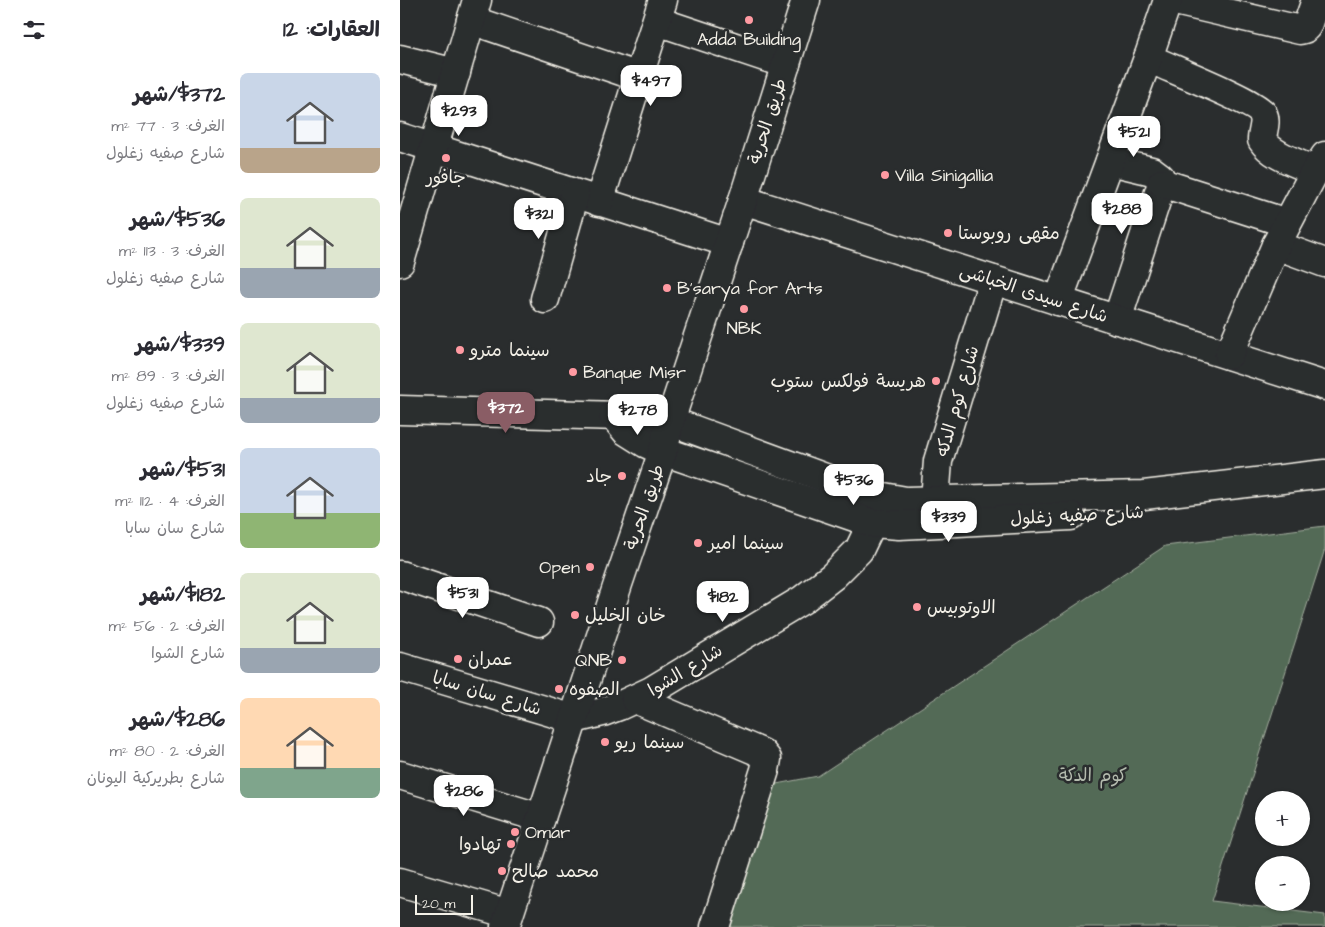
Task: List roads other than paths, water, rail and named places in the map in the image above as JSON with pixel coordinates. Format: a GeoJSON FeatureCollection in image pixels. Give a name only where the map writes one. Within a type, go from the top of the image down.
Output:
{"type":"FeatureCollection","features":[{"type":"Feature","properties":{"kind":"street","name":"طريق الحرية"},"geometry":{"type":"LineString","coordinates":[[507,921],[663,451],[670,421],[806,0]]}},
{"type":"Feature","properties":{"kind":"street"},"geometry":{"type":"LineString","coordinates":[[1058,301],[1169,0],[1300,30],[1307,26],[1316,0]]}},
{"type":"Feature","properties":{"kind":"street"},"geometry":{"type":"LineString","coordinates":[[400,262],[474,10],[639,77]]}},
{"type":"Feature","properties":{"kind":"street"},"geometry":{"type":"LineString","coordinates":[[545,299],[639,77],[660,10],[786,64]]}},
{"type":"Feature","properties":{"kind":"street"},"geometry":{"type":"LineString","coordinates":[[400,58],[456,73]]}},
{"type":"Feature","properties":{"kind":"street"},"geometry":{"type":"LineString","coordinates":[[1148,58],[1259,110],[1263,114],[1265,121],[1262,140],[1272,151],[1322,162],[1282,234],[1229,355]]}},
{"type":"Feature","properties":{"kind":"street"},"geometry":{"type":"LineString","coordinates":[[400,137],[729,243]]}},
{"type":"Feature","properties":{"kind":"street"},"geometry":{"type":"LineString","coordinates":[[1110,161],[1152,171],[1160,177],[1162,183],[1117,320]]}},
{"type":"Feature","properties":{"kind":"street"},"geometry":{"type":"LineString","coordinates":[[1162,183],[1282,234],[1325,263]]}},
{"type":"Feature","properties":{"kind":"street","name":"شارع سيدى الخباشى"},"geometry":{"type":"LineString","coordinates":[[742,200],[1325,386]]}},
{"type":"Feature","properties":{"kind":"street","name":"شارع كوم الدكه"},"geometry":{"type":"LineString","coordinates":[[942,511],[936,486],[938,461],[992,280]]}},
{"type":"Feature","properties":{"kind":"street","name":"شارع صفيه زغلول"},"geometry":{"type":"LineString","coordinates":[[400,410],[620,416],[632,413],[670,421],[858,490],[942,511]]}},
{"type":"Feature","properties":{"kind":"street","name":"شارع صفيه زغلول"},"geometry":{"type":"LineString","coordinates":[[612,415],[626,431],[645,443],[663,451],[872,523],[899,525],[942,511],[1244,502],[1325,490]]}},
{"type":"Feature","properties":{"kind":"street","name":"شارع صفيه زغلول"},"geometry":{"type":"LineString","coordinates":[[1119,505],[1144,495],[1325,474]]}},
{"type":"Feature","properties":{"kind":"street","name":"شارع الشوا"},"geometry":{"type":"LineString","coordinates":[[574,719],[603,712],[651,691],[802,600],[833,576],[859,550],[872,523],[878,496]]}},
{"type":"Feature","properties":{"kind":"street"},"geometry":{"type":"LineString","coordinates":[[400,575],[540,622]]}},
{"type":"Feature","properties":{"kind":"street","name":"شارع سان سابا"},"geometry":{"type":"LineString","coordinates":[[400,667],[574,719]]}},
{"type":"Feature","properties":{"kind":"street"},"geometry":{"type":"LineString","coordinates":[[635,699],[756,750],[762,753],[766,760],[765,770],[715,927]]}},
{"type":"Feature","properties":{"kind":"street"},"geometry":{"type":"LineString","coordinates":[[400,775],[541,818]]}},
{"type":"Feature","properties":{"kind":"street"},"geometry":{"type":"LineString","coordinates":[[400,882],[507,921]]}},
{"type":"Feature","properties":{"kind":"place","name":"Adda Building"},"geometry":{"type":"Point","coordinates":[749,20]}},
{"type":"Feature","properties":{"kind":"place","name":"جافور"},"geometry":{"type":"Point","coordinates":[446,158]}},
{"type":"Feature","properties":{"kind":"place","name":"Villa Sinigallia"},"geometry":{"type":"Point","coordinates":[885,175]}},
{"type":"Feature","properties":{"kind":"place","name":"مقهى روبوستا"},"geometry":{"type":"Point","coordinates":[948,233]}},
{"type":"Feature","properties":{"kind":"place","name":"B'sarya for Arts"},"geometry":{"type":"Point","coordinates":[667,288]}},
{"type":"Feature","properties":{"kind":"place","name":"NBK"},"geometry":{"type":"Point","coordinates":[744,309]}},
{"type":"Feature","properties":{"kind":"place","name":"سينما مترو"},"geometry":{"type":"Point","coordinates":[460,350]}},
{"type":"Feature","properties":{"kind":"place","name":"Banque Misr"},"geometry":{"type":"Point","coordinates":[573,372]}},
{"type":"Feature","properties":{"kind":"place","name":"هريسة فولكس ستوب"},"geometry":{"type":"Point","coordinates":[936,381]}},
{"type":"Feature","properties":{"kind":"place","name":"جاد"},"geometry":{"type":"Point","coordinates":[622,476]}},
{"type":"Feature","properties":{"kind":"place","name":"سينما امير"},"geometry":{"type":"Point","coordinates":[698,543]}},
{"type":"Feature","properties":{"kind":"place","name":"Open"},"geometry":{"type":"Point","coordinates":[590,567]}},
{"type":"Feature","properties":{"kind":"place","name":"الاوتوبيس"},"geometry":{"type":"Point","coordinates":[917,607]}},
{"type":"Feature","properties":{"kind":"place","name":"خان الخليل"},"geometry":{"type":"Point","coordinates":[575,615]}},
{"type":"Feature","properties":{"kind":"place","name":"عمران"},"geometry":{"type":"Point","coordinates":[458,659]}},
{"type":"Feature","properties":{"kind":"place","name":"QNB"},"geometry":{"type":"Point","coordinates":[622,660]}},
{"type":"Feature","properties":{"kind":"place","name":"الصفوه"},"geometry":{"type":"Point","coordinates":[559,689]}},
{"type":"Feature","properties":{"kind":"place","name":"سينما ريو"},"geometry":{"type":"Point","coordinates":[605,742]}},
{"type":"Feature","properties":{"kind":"place","name":"Omar"},"geometry":{"type":"Point","coordinates":[515,832]}},
{"type":"Feature","properties":{"kind":"place","name":"تهادوا"},"geometry":{"type":"Point","coordinates":[511,844]}},
{"type":"Feature","properties":{"kind":"place","name":"محمد صالح"},"geometry":{"type":"Point","coordinates":[502,871]}},
{"type":"Feature","properties":{"kind":"park label","name":"كوم الدكة"},"geometry":{"type":"Point","coordinates":[1093,775]}}]}
